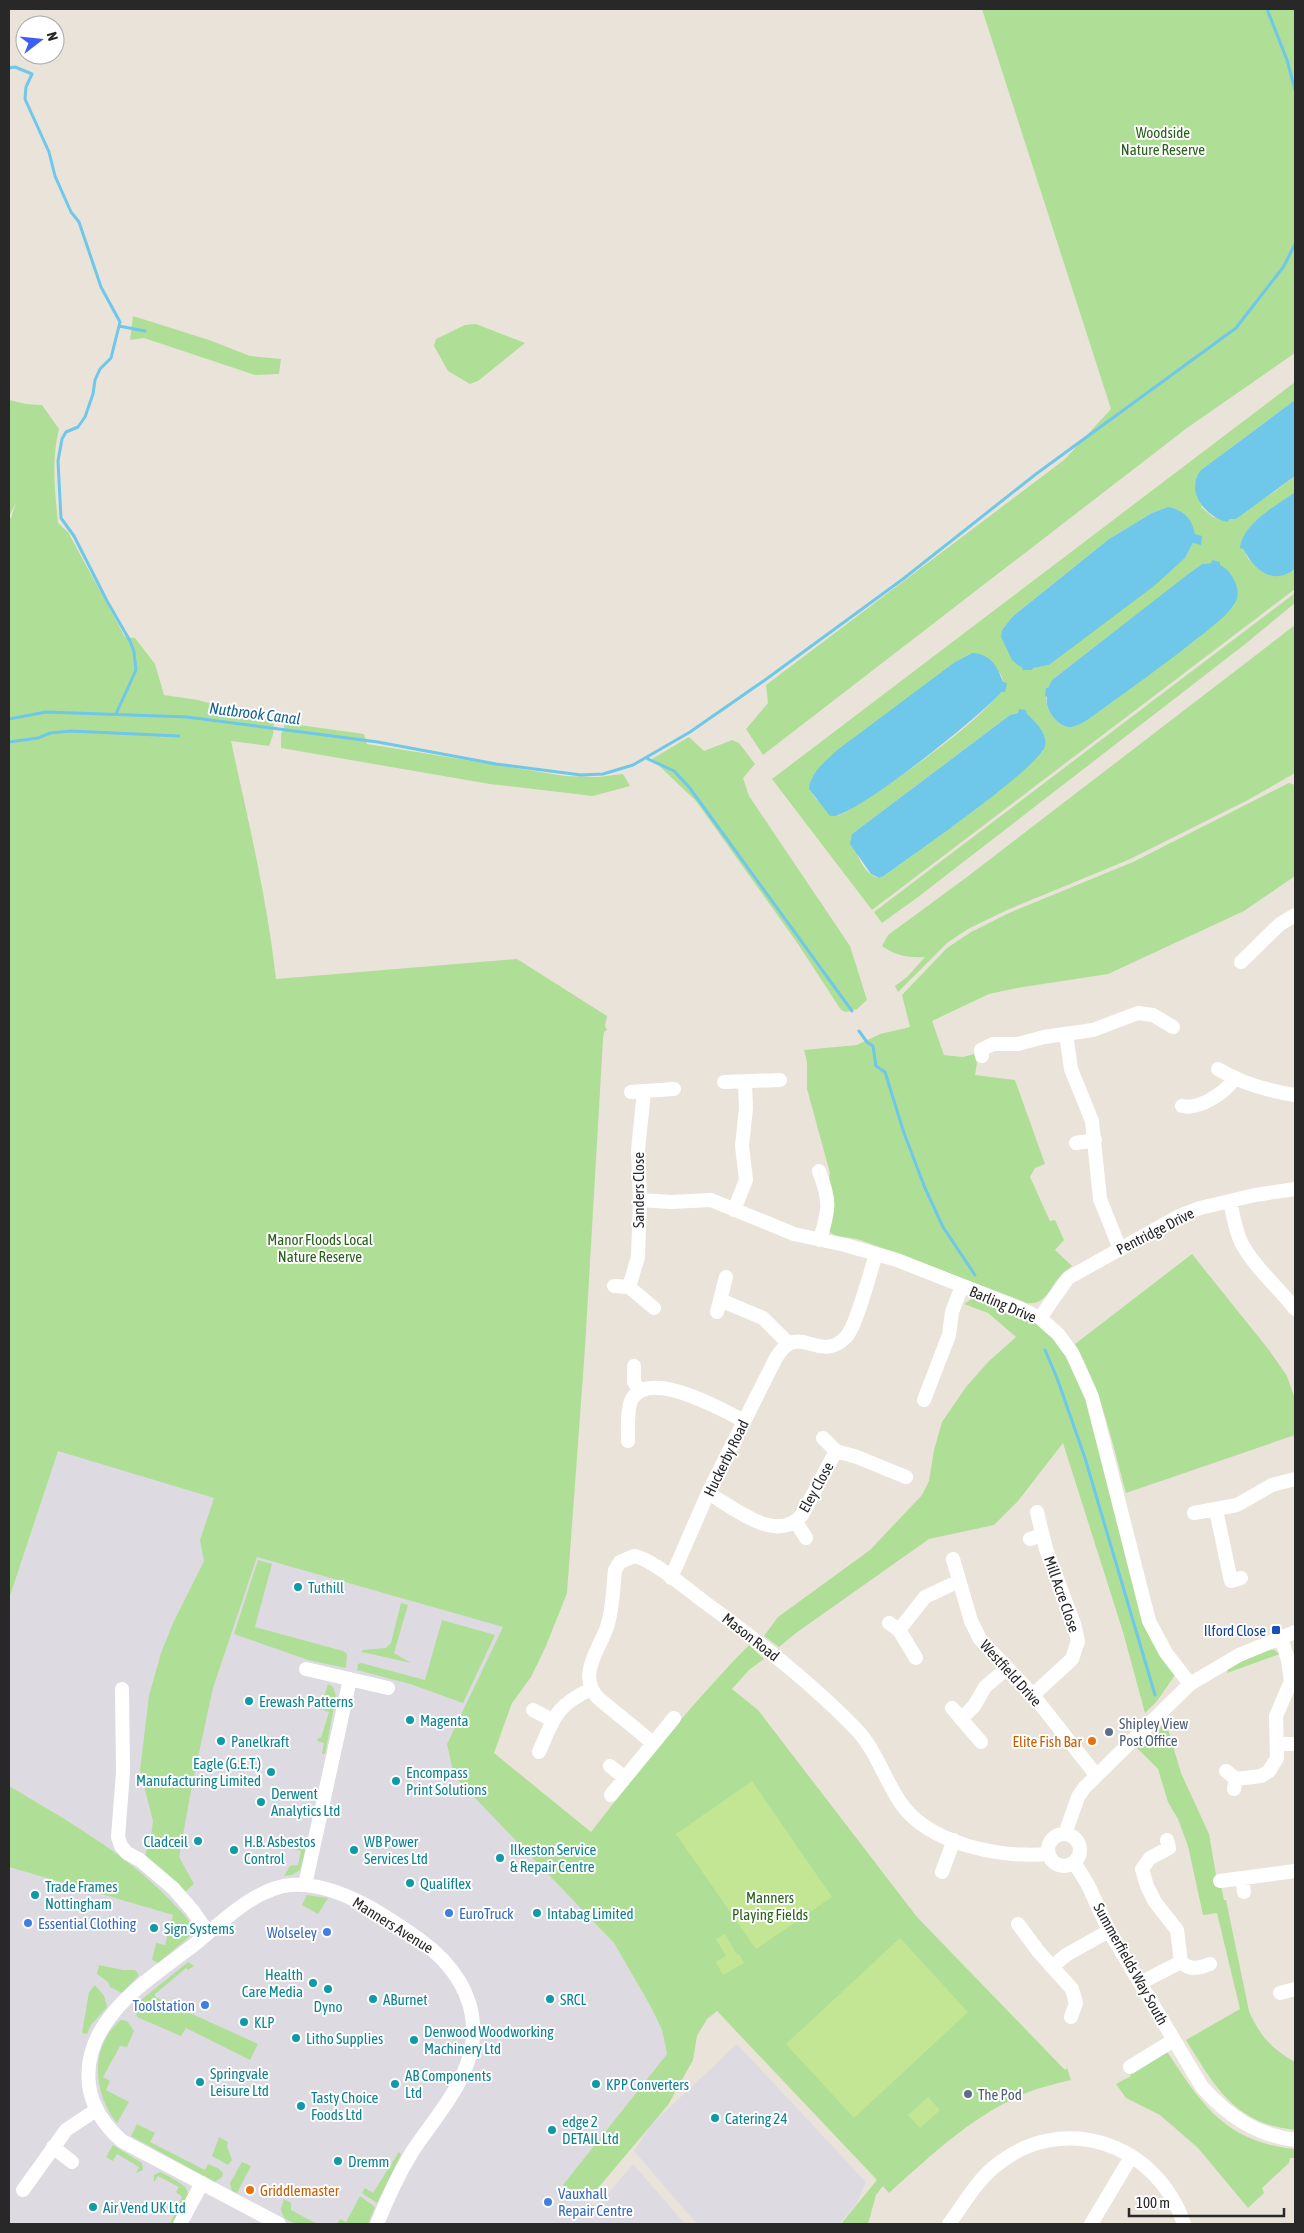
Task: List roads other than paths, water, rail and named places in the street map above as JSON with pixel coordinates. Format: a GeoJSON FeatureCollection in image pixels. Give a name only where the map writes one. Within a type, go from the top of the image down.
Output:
{"type":"FeatureCollection","features":[{"type":"Feature","properties":{"kind":"street"},"geometry":{"type":"LineString","coordinates":[[1240,962],[1280,924],[1295,915]]}},
{"type":"Feature","properties":{"kind":"street"},"geometry":{"type":"LineString","coordinates":[[982,1056],[981,1050],[993,1044],[1018,1044],[1044,1037],[1100,1028],[1144,1007],[1173,1027]]}},
{"type":"Feature","properties":{"kind":"street"},"geometry":{"type":"LineString","coordinates":[[1066,1034],[1071,1069],[1092,1121],[1100,1199],[1120,1249]]}},
{"type":"Feature","properties":{"kind":"street"},"geometry":{"type":"LineString","coordinates":[[1218,1069],[1234,1078],[1281,1093],[1295,1095]]}},
{"type":"Feature","properties":{"kind":"street"},"geometry":{"type":"LineString","coordinates":[[1182,1108],[1199,1104],[1226,1088],[1234,1078]]}},
{"type":"Feature","properties":{"kind":"street"},"geometry":{"type":"LineString","coordinates":[[724,1082],[745,1083],[780,1080]]}},
{"type":"Feature","properties":{"kind":"street"},"geometry":{"type":"LineString","coordinates":[[734,1210],[746,1180],[742,1146],[746,1108],[745,1083]]}},
{"type":"Feature","properties":{"kind":"street","name":"Sanders Close"},"geometry":{"type":"LineString","coordinates":[[629,1286],[638,1257],[640,1200],[637,1166],[637,1092],[674,1089]]}},
{"type":"Feature","properties":{"kind":"street"},"geometry":{"type":"LineString","coordinates":[[1076,1143],[1095,1140]]}},
{"type":"Feature","properties":{"kind":"street"},"geometry":{"type":"LineString","coordinates":[[819,1171],[827,1193],[829,1208],[820,1240]]}},
{"type":"Feature","properties":{"kind":"street","name":"Pentridge Drive"},"geometry":{"type":"LineString","coordinates":[[1040,1318],[1068,1278],[1179,1216],[1230,1201],[1295,1189]]}},
{"type":"Feature","properties":{"kind":"street","name":"Barling Drive"},"geometry":{"type":"LineString","coordinates":[[640,1200],[671,1202],[705,1199],[794,1234],[897,1260],[1040,1318],[1064,1342],[1086,1383],[1096,1410],[1149,1621],[1166,1653],[1190,1684]]}},
{"type":"Feature","properties":{"kind":"street"},"geometry":{"type":"LineString","coordinates":[[1230,1201],[1234,1224],[1241,1242],[1295,1310]]}},
{"type":"Feature","properties":{"kind":"street"},"geometry":{"type":"LineString","coordinates":[[726,1277],[718,1306],[763,1318],[790,1344],[802,1342],[826,1347],[836,1345],[848,1335],[876,1254]]}},
{"type":"Feature","properties":{"kind":"street"},"geometry":{"type":"LineString","coordinates":[[614,1286],[629,1286],[654,1308]]}},
{"type":"Feature","properties":{"kind":"street"},"geometry":{"type":"LineString","coordinates":[[924,1400],[948,1335],[952,1312],[962,1286]]}},
{"type":"Feature","properties":{"kind":"street","name":"Huckerby Road"},"geometry":{"type":"LineString","coordinates":[[671,1578],[708,1493],[776,1358],[790,1344]]}},
{"type":"Feature","properties":{"kind":"street"},"geometry":{"type":"LineString","coordinates":[[634,1366],[634,1382],[640,1391]]}},
{"type":"Feature","properties":{"kind":"street"},"geometry":{"type":"LineString","coordinates":[[628,1441],[630,1403],[632,1398],[640,1391],[661,1389],[688,1394],[744,1421]]}},
{"type":"Feature","properties":{"kind":"street","name":"Eley Close"},"geometry":{"type":"LineString","coordinates":[[823,1438],[836,1451],[857,1457],[883,1460],[906,1477]]}},
{"type":"Feature","properties":{"kind":"street","name":"Eley Close"},"geometry":{"type":"LineString","coordinates":[[708,1493],[766,1526],[782,1528],[796,1522],[809,1504],[836,1451]]}},
{"type":"Feature","properties":{"kind":"street"},"geometry":{"type":"LineString","coordinates":[[1194,1514],[1237,1505],[1272,1485],[1295,1480]]}},
{"type":"Feature","properties":{"kind":"street"},"geometry":{"type":"LineString","coordinates":[[1216,1510],[1231,1580],[1241,1578]]}},
{"type":"Feature","properties":{"kind":"street","name":"Mill Acre Close"},"geometry":{"type":"LineString","coordinates":[[1033,1695],[1072,1659],[1078,1642],[1074,1624],[1036,1537],[1037,1512]]}},
{"type":"Feature","properties":{"kind":"street","name":"Eley Close"},"geometry":{"type":"LineString","coordinates":[[796,1522],[806,1538]]}},
{"type":"Feature","properties":{"kind":"street","name":"Mason Road"},"geometry":{"type":"LineString","coordinates":[[591,1689],[589,1679],[591,1663],[607,1627],[617,1565],[624,1559],[638,1556],[648,1560],[757,1641],[814,1689],[857,1730],[902,1804],[923,1826],[954,1840],[1008,1854],[1048,1854]]}},
{"type":"Feature","properties":{"kind":"street","name":"Westfield Drive"},"geometry":{"type":"LineString","coordinates":[[953,1558],[958,1581],[975,1632],[1006,1669],[1033,1695],[1096,1774]]}},
{"type":"Feature","properties":{"kind":"street"},"geometry":{"type":"LineString","coordinates":[[916,1658],[894,1627],[925,1596],[958,1581]]}},
{"type":"Feature","properties":{"kind":"street"},"geometry":{"type":"LineString","coordinates":[[1065,1834],[1078,1797],[1096,1774],[1190,1684],[1239,1655],[1295,1632]]}},
{"type":"Feature","properties":{"kind":"street"},"geometry":{"type":"LineString","coordinates":[[1232,1780],[1261,1776],[1268,1771],[1277,1758],[1276,1716],[1291,1681],[1282,1637]]}},
{"type":"Feature","properties":{"kind":"street"},"geometry":{"type":"LineString","coordinates":[[306,1669],[388,1688]]}},
{"type":"Feature","properties":{"kind":"street"},"geometry":{"type":"LineString","coordinates":[[961,1719],[974,1706],[985,1687],[1006,1669]]}},
{"type":"Feature","properties":{"kind":"street"},"geometry":{"type":"LineString","coordinates":[[305,1885],[350,1679]]}},
{"type":"Feature","properties":{"kind":"street"},"geometry":{"type":"LineString","coordinates":[[122,1689],[123,1772],[127,1808],[118,1837],[121,1846],[127,1853],[140,1860],[172,1888],[193,1911],[208,1933]]}},
{"type":"Feature","properties":{"kind":"street"},"geometry":{"type":"LineString","coordinates":[[539,1752],[552,1720],[563,1705],[591,1689],[598,1698],[653,1743]]}},
{"type":"Feature","properties":{"kind":"street"},"geometry":{"type":"LineString","coordinates":[[952,1708],[981,1742]]}},
{"type":"Feature","properties":{"kind":"street"},"geometry":{"type":"LineString","coordinates":[[533,1710],[552,1720]]}},
{"type":"Feature","properties":{"kind":"street"},"geometry":{"type":"LineString","coordinates":[[611,1795],[674,1718]]}},
{"type":"Feature","properties":{"kind":"street"},"geometry":{"type":"LineString","coordinates":[[1278,1744],[1295,1744]]}},
{"type":"Feature","properties":{"kind":"street"},"geometry":{"type":"LineString","coordinates":[[610,1766],[625,1778]]}},
{"type":"Feature","properties":{"kind":"street"},"geometry":{"type":"LineString","coordinates":[[1059,1834],[1075,1838],[1080,1847],[1078,1858],[1074,1862],[1062,1866],[1051,1860],[1048,1854],[1050,1842],[1059,1834]]}},
{"type":"Feature","properties":{"kind":"street"},"geometry":{"type":"LineString","coordinates":[[944,1872],[954,1840]]}},
{"type":"Feature","properties":{"kind":"street"},"geometry":{"type":"LineString","coordinates":[[1167,1840],[1170,1848],[1150,1858],[1136,1872],[1147,1886],[1155,1902],[1177,1930],[1181,1962]]}},
{"type":"Feature","properties":{"kind":"street","name":"Summerfields Way South"},"geometry":{"type":"LineString","coordinates":[[1074,1862],[1088,1885],[1109,1931],[1202,2087],[1237,2121],[1270,2135],[1295,2140]]}},
{"type":"Feature","properties":{"kind":"street"},"geometry":{"type":"LineString","coordinates":[[1220,1881],[1243,1885],[1295,1871]]}},
{"type":"Feature","properties":{"kind":"street","name":"Manners Avenue"},"geometry":{"type":"LineString","coordinates":[[279,2224],[122,2141],[96,2110],[90,2090],[89,2062],[94,2042],[108,2018],[154,1976],[259,1896],[283,1886],[305,1885],[325,1888],[347,1896],[388,1919],[426,1944],[450,1966],[463,1987],[469,2005],[473,2036],[466,2065],[450,2098],[399,2174],[377,2224]]}},
{"type":"Feature","properties":{"kind":"street"},"geometry":{"type":"LineString","coordinates":[[1018,1924],[1072,1990],[1076,2003],[1071,2017]]}},
{"type":"Feature","properties":{"kind":"street"},"geometry":{"type":"LineString","coordinates":[[1052,1967],[1066,1955],[1109,1931]]}},
{"type":"Feature","properties":{"kind":"street"},"geometry":{"type":"LineString","coordinates":[[1181,1962],[1191,1968],[1199,1968],[1210,1964]]}},
{"type":"Feature","properties":{"kind":"street"},"geometry":{"type":"LineString","coordinates":[[1140,1983],[1181,1962]]}},
{"type":"Feature","properties":{"kind":"street"},"geometry":{"type":"LineString","coordinates":[[1280,1993],[1295,1989]]}},
{"type":"Feature","properties":{"kind":"street","name":"Summerfields Way South"},"geometry":{"type":"LineString","coordinates":[[1130,2067],[1143,2053],[1174,2040]]}},
{"type":"Feature","properties":{"kind":"street"},"geometry":{"type":"LineString","coordinates":[[23,2190],[53,2147],[73,2124],[96,2110]]}},
{"type":"Feature","properties":{"kind":"street"},"geometry":{"type":"LineString","coordinates":[[949,2224],[993,2168],[1020,2150],[1052,2140],[1085,2139],[1113,2146],[1148,2168],[1169,2190],[1178,2205],[1184,2224]]}},
{"type":"Feature","properties":{"kind":"street"},"geometry":{"type":"LineString","coordinates":[[53,2147],[72,2162]]}},
{"type":"Feature","properties":{"kind":"street"},"geometry":{"type":"LineString","coordinates":[[1091,2224],[1131,2157]]}},
{"type":"Feature","properties":{"kind":"street"},"geometry":{"type":"LineString","coordinates":[[180,2224],[202,2184]]}},
{"type":"Feature","properties":{"kind":"water"},"geometry":{"type":"Polygon","coordinates":[[[1295,400],[1295,476],[1236,519],[1229,519],[1228,522],[1220,520],[1200,503],[1195,487],[1196,478],[1201,470],[1295,400]]]}},
{"type":"Feature","properties":{"kind":"water"},"geometry":{"type":"Polygon","coordinates":[[[1295,492],[1295,569],[1287,574],[1272,576],[1259,569],[1243,549],[1240,548],[1242,539],[1254,523],[1270,509],[1295,492]]]}},
{"type":"Feature","properties":{"kind":"water"},"geometry":{"type":"Polygon","coordinates":[[[1168,507],[1179,510],[1186,516],[1192,524],[1195,534],[1202,536],[1201,545],[1193,543],[1185,558],[1154,586],[1049,665],[1033,668],[1032,670],[1023,670],[1022,667],[1012,660],[1001,637],[1002,630],[1012,617],[1109,539],[1152,513],[1168,507]]]}},
{"type":"Feature","properties":{"kind":"water"},"geometry":{"type":"Polygon","coordinates":[[[1212,560],[1220,562],[1220,565],[1228,571],[1238,591],[1234,605],[1227,613],[1177,654],[1086,721],[1072,727],[1067,727],[1057,721],[1050,712],[1047,697],[1045,696],[1046,688],[1048,688],[1052,680],[1187,575],[1202,564],[1211,563],[1212,560]]]}},
{"type":"Feature","properties":{"kind":"water"},"geometry":{"type":"Polygon","coordinates":[[[972,653],[984,656],[992,662],[1003,682],[1007,683],[1005,692],[1001,692],[945,742],[888,785],[842,814],[830,816],[809,789],[812,778],[819,768],[836,751],[955,662],[972,653]]]}},
{"type":"Feature","properties":{"kind":"water"},"geometry":{"type":"Polygon","coordinates":[[[1019,709],[1026,710],[1045,737],[1045,746],[1037,757],[998,792],[884,876],[879,878],[871,874],[850,844],[852,834],[1010,715],[1018,713],[1019,709]]]}},
{"type":"Feature","properties":{"kind":"waterway"},"geometry":{"type":"LineString","coordinates":[[1267,9],[1287,60],[1295,90]]}},
{"type":"Feature","properties":{"kind":"waterway"},"geometry":{"type":"LineString","coordinates":[[9,68],[15,67],[32,74],[26,87],[25,99],[49,152],[55,176],[71,212],[79,222],[101,287],[120,322],[111,358],[100,369],[95,380],[93,394],[85,417],[78,427],[66,432],[62,439],[58,461],[61,518],[74,536],[130,641],[134,652],[136,670],[116,714]]}},
{"type":"Feature","properties":{"kind":"waterway","name":"Nutbrook Canal"},"geometry":{"type":"LineString","coordinates":[[9,719],[46,712],[187,717],[378,742],[496,764],[581,775],[603,774],[633,765],[690,732],[765,680],[903,579],[1036,474],[1236,328],[1284,266],[1295,244]]}},
{"type":"Feature","properties":{"kind":"waterway"},"geometry":{"type":"LineString","coordinates":[[119,326],[145,331]]}},
{"type":"Feature","properties":{"kind":"waterway"},"geometry":{"type":"LineString","coordinates":[[9,742],[38,738],[50,733],[71,731],[179,736]]}},
{"type":"Feature","properties":{"kind":"waterway"},"geometry":{"type":"LineString","coordinates":[[648,759],[674,771],[689,787],[852,1011]]}},
{"type":"Feature","properties":{"kind":"waterway"},"geometry":{"type":"LineString","coordinates":[[859,1031],[867,1042],[873,1046],[876,1066],[885,1072],[904,1133],[925,1188],[943,1227],[975,1275]]}},
{"type":"Feature","properties":{"kind":"waterway"},"geometry":{"type":"LineString","coordinates":[[1045,1350],[1057,1378],[1085,1458],[1155,1695]]}},
{"type":"Feature","properties":{"kind":"place","name":"Tuthill"},"geometry":{"type":"Point","coordinates":[298,1587]}},
{"type":"Feature","properties":{"kind":"place","name":"Ilford Close"},"geometry":{"type":"Point","coordinates":[1276,1630]}},
{"type":"Feature","properties":{"kind":"place","name":"Erewash Patterns"},"geometry":{"type":"Point","coordinates":[249,1701]}},
{"type":"Feature","properties":{"kind":"place","name":"Magenta"},"geometry":{"type":"Point","coordinates":[410,1720]}},
{"type":"Feature","properties":{"kind":"place","name":"Shipley View Post Office"},"geometry":{"type":"Point","coordinates":[1109,1732]}},
{"type":"Feature","properties":{"kind":"place","name":"Panelkraft"},"geometry":{"type":"Point","coordinates":[221,1741]}},
{"type":"Feature","properties":{"kind":"place","name":"Elite Fish Bar"},"geometry":{"type":"Point","coordinates":[1092,1741]}},
{"type":"Feature","properties":{"kind":"place","name":"Eagle (G.E.T.) Manufacturing Limited"},"geometry":{"type":"Point","coordinates":[271,1772]}},
{"type":"Feature","properties":{"kind":"place","name":"Encompass Print Solutions"},"geometry":{"type":"Point","coordinates":[396,1781]}},
{"type":"Feature","properties":{"kind":"place","name":"Derwent Analytics Ltd"},"geometry":{"type":"Point","coordinates":[261,1802]}},
{"type":"Feature","properties":{"kind":"place","name":"Cladceil"},"geometry":{"type":"Point","coordinates":[198,1841]}},
{"type":"Feature","properties":{"kind":"place","name":"H.B. Asbestos Control"},"geometry":{"type":"Point","coordinates":[234,1850]}},
{"type":"Feature","properties":{"kind":"place","name":"WB Power Services Ltd"},"geometry":{"type":"Point","coordinates":[354,1850]}},
{"type":"Feature","properties":{"kind":"place","name":"Ilkeston Service & Repair Centre"},"geometry":{"type":"Point","coordinates":[500,1858]}},
{"type":"Feature","properties":{"kind":"place","name":"Qualiflex"},"geometry":{"type":"Point","coordinates":[410,1883]}},
{"type":"Feature","properties":{"kind":"place","name":"Trade Frames Nottingham"},"geometry":{"type":"Point","coordinates":[35,1895]}},
{"type":"Feature","properties":{"kind":"place","name":"EuroTruck"},"geometry":{"type":"Point","coordinates":[449,1913]}},
{"type":"Feature","properties":{"kind":"place","name":"Intabag Limited"},"geometry":{"type":"Point","coordinates":[537,1913]}},
{"type":"Feature","properties":{"kind":"place","name":"Essential Clothing"},"geometry":{"type":"Point","coordinates":[28,1923]}},
{"type":"Feature","properties":{"kind":"place","name":"Sign Systems"},"geometry":{"type":"Point","coordinates":[154,1928]}},
{"type":"Feature","properties":{"kind":"place","name":"Wolseley"},"geometry":{"type":"Point","coordinates":[327,1932]}},
{"type":"Feature","properties":{"kind":"place","name":"Health Care Media"},"geometry":{"type":"Point","coordinates":[313,1983]}},
{"type":"Feature","properties":{"kind":"place","name":"Dyno"},"geometry":{"type":"Point","coordinates":[328,1989]}},
{"type":"Feature","properties":{"kind":"place","name":"ABurnet"},"geometry":{"type":"Point","coordinates":[373,1999]}},
{"type":"Feature","properties":{"kind":"place","name":"SRCL"},"geometry":{"type":"Point","coordinates":[550,1999]}},
{"type":"Feature","properties":{"kind":"place","name":"Toolstation"},"geometry":{"type":"Point","coordinates":[205,2005]}},
{"type":"Feature","properties":{"kind":"place","name":"KLP"},"geometry":{"type":"Point","coordinates":[244,2022]}},
{"type":"Feature","properties":{"kind":"place","name":"Litho Supplies"},"geometry":{"type":"Point","coordinates":[296,2038]}},
{"type":"Feature","properties":{"kind":"place","name":"Denwood Woodworking Machinery Ltd"},"geometry":{"type":"Point","coordinates":[414,2040]}},
{"type":"Feature","properties":{"kind":"place","name":"Springvale Leisure Ltd"},"geometry":{"type":"Point","coordinates":[200,2082]}},
{"type":"Feature","properties":{"kind":"place","name":"AB Components Ltd"},"geometry":{"type":"Point","coordinates":[395,2084]}},
{"type":"Feature","properties":{"kind":"place","name":"KPP Converters"},"geometry":{"type":"Point","coordinates":[596,2084]}},
{"type":"Feature","properties":{"kind":"place","name":"The Pod"},"geometry":{"type":"Point","coordinates":[968,2094]}},
{"type":"Feature","properties":{"kind":"place","name":"Tasty Choice Foods Ltd"},"geometry":{"type":"Point","coordinates":[301,2106]}},
{"type":"Feature","properties":{"kind":"place","name":"Catering 24"},"geometry":{"type":"Point","coordinates":[715,2118]}},
{"type":"Feature","properties":{"kind":"place","name":"edge 2 DETAIL Ltd"},"geometry":{"type":"Point","coordinates":[552,2130]}},
{"type":"Feature","properties":{"kind":"place","name":"Dremm"},"geometry":{"type":"Point","coordinates":[338,2161]}},
{"type":"Feature","properties":{"kind":"place","name":"Griddlemaster"},"geometry":{"type":"Point","coordinates":[250,2190]}},
{"type":"Feature","properties":{"kind":"place","name":"Vauxhall Repair Centre"},"geometry":{"type":"Point","coordinates":[548,2202]}},
{"type":"Feature","properties":{"kind":"place","name":"Air Vend UK Ltd"},"geometry":{"type":"Point","coordinates":[93,2207]}},
{"type":"Feature","properties":{"kind":"park label","name":"Woodside Nature Reserve"},"geometry":{"type":"Point","coordinates":[1163,140]}},
{"type":"Feature","properties":{"kind":"park label","name":"Manor Floods Local Nature Reserve"},"geometry":{"type":"Point","coordinates":[320,1248]}},
{"type":"Feature","properties":{"kind":"park label","name":"Manners Playing Fields"},"geometry":{"type":"Point","coordinates":[770,1906]}}]}
